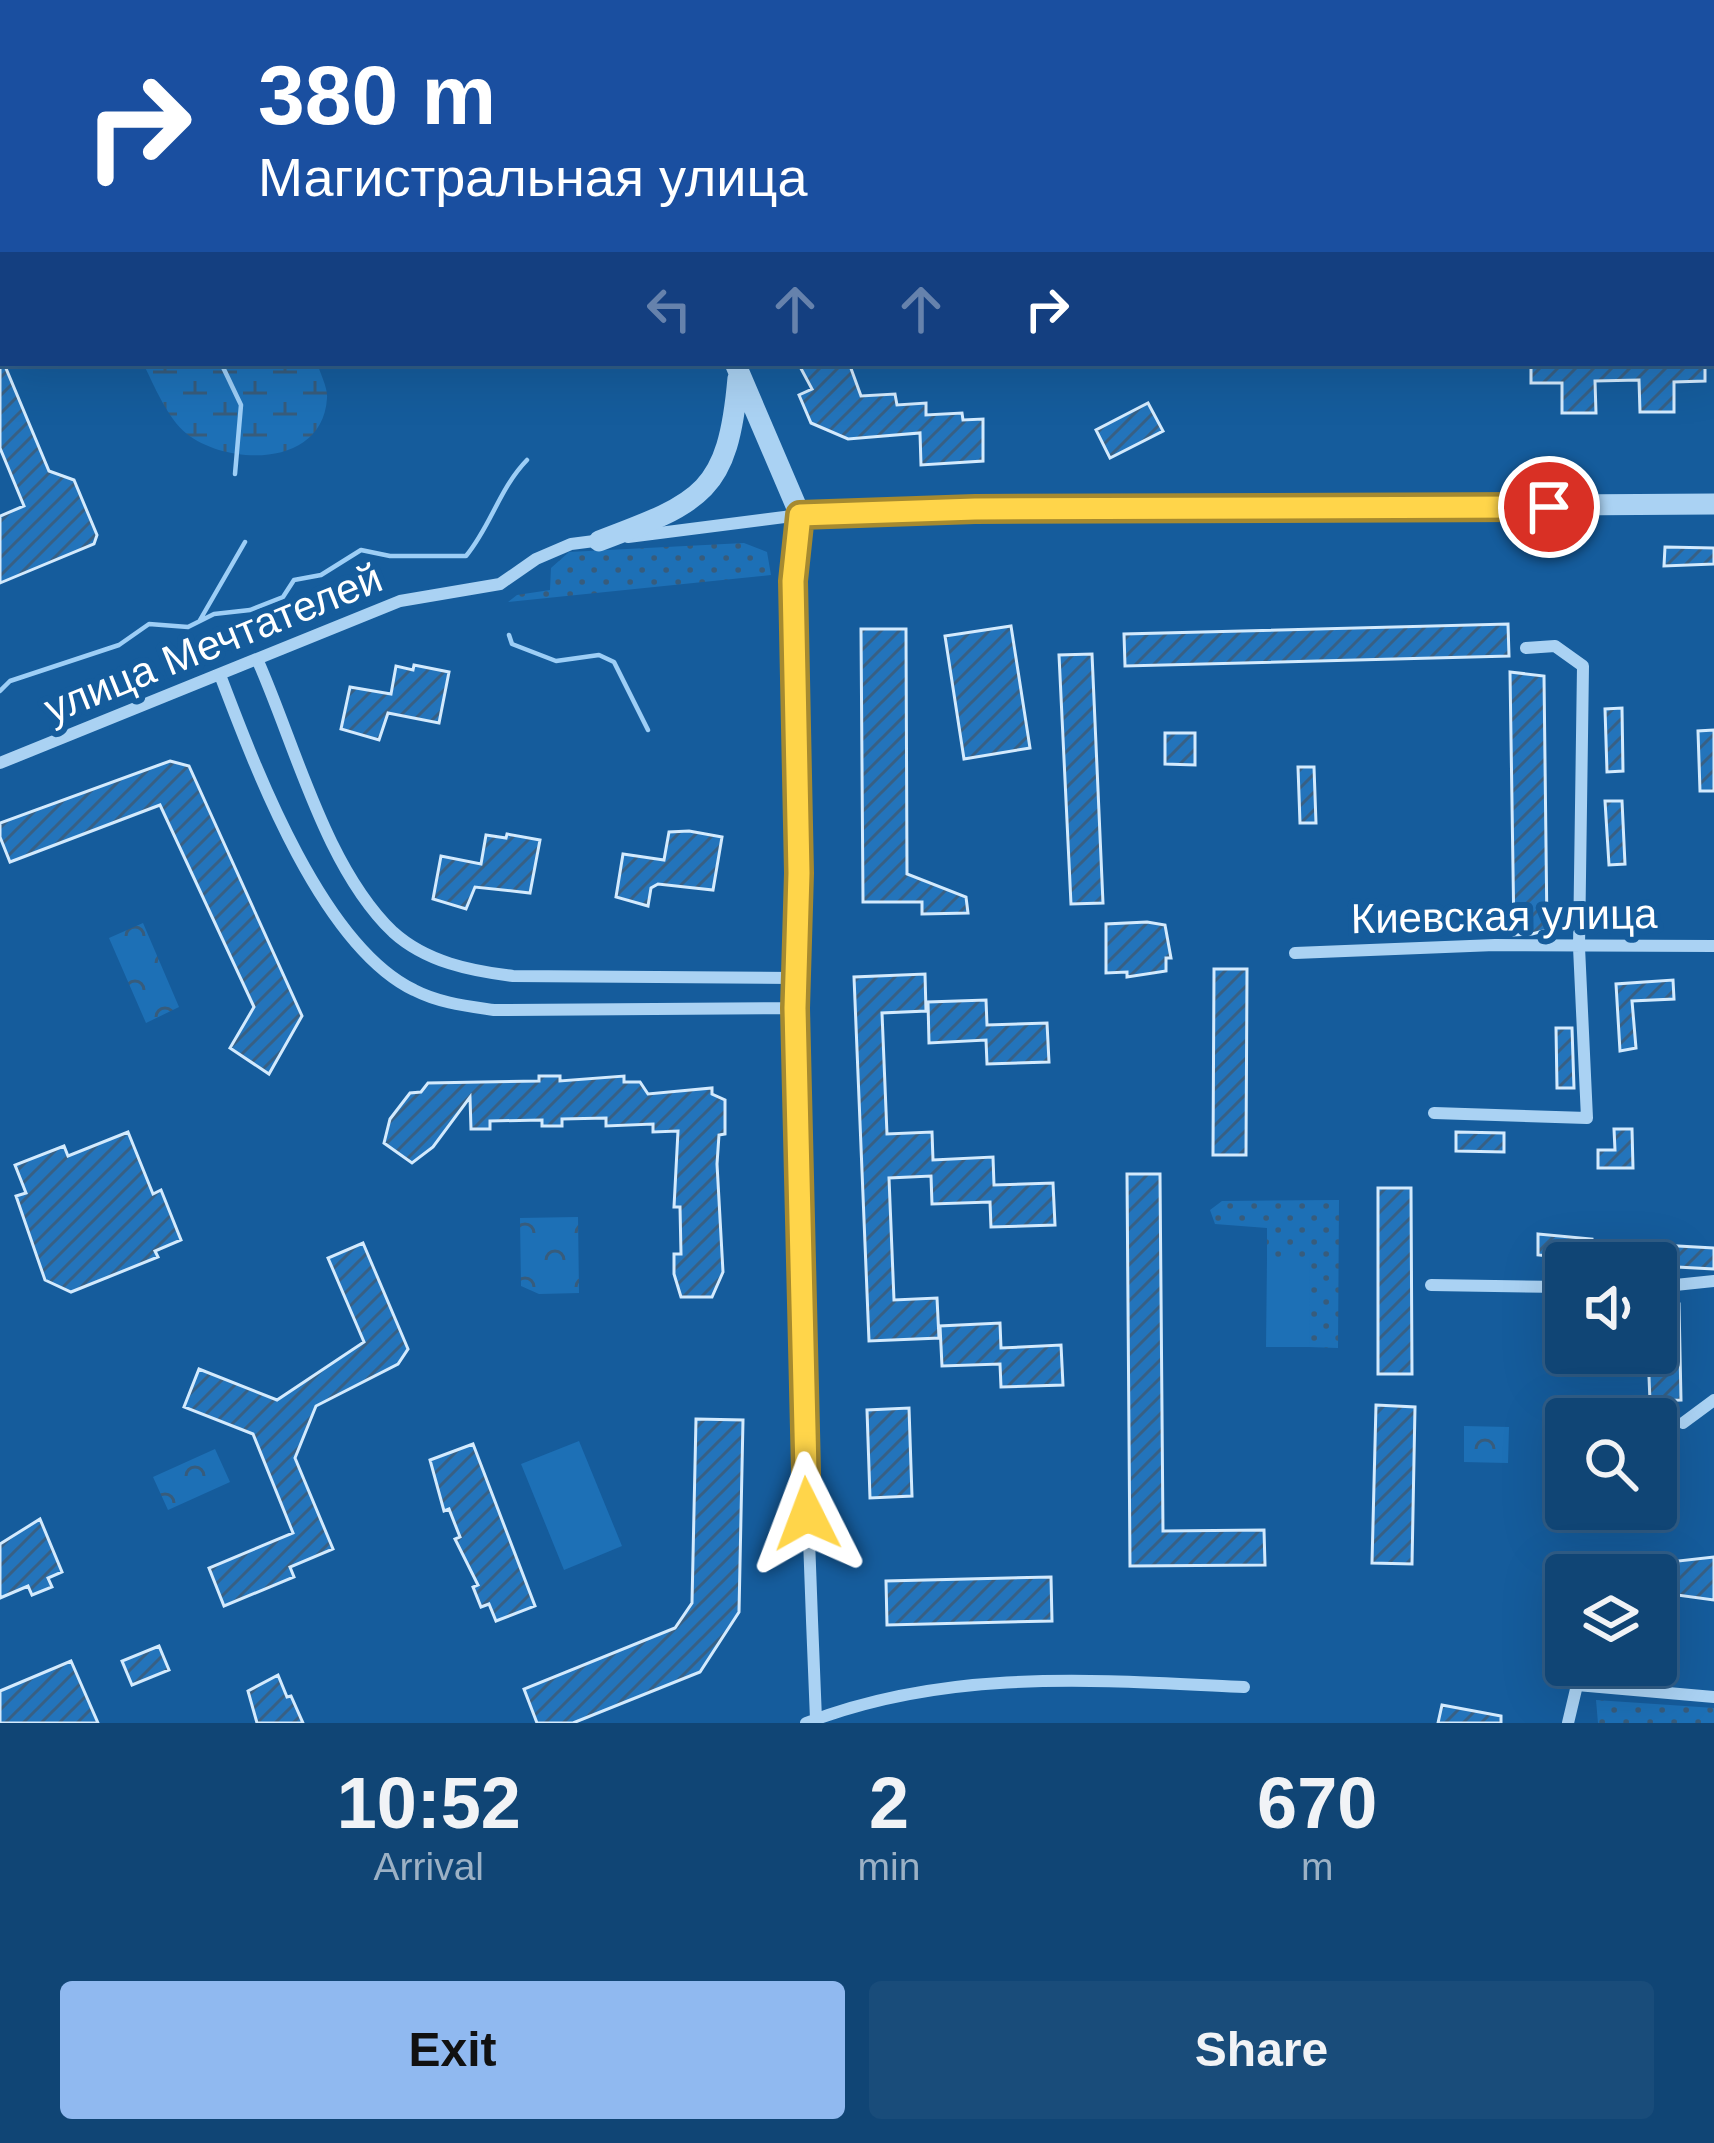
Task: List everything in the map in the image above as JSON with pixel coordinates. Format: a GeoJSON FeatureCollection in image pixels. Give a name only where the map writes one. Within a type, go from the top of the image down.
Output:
{"type":"FeatureCollection","features":[{"type":"Feature","properties":{"kind":"street"},"geometry":{"type":"LineString","coordinates":[[736,367],[800,515],[793,581],[799,873],[795,1008],[811,1721],[880,1699],[1002,1681],[1244,1687]]}},
{"type":"Feature","properties":{"kind":"street"},"geometry":{"type":"LineString","coordinates":[[599,541],[648,522],[719,474],[731,448],[736,367]]}},
{"type":"Feature","properties":{"kind":"street"},"geometry":{"type":"LineString","coordinates":[[800,515],[975,509],[1714,504]]}},
{"type":"Feature","properties":{"kind":"street","name":"улица Мечтателей"},"geometry":{"type":"LineString","coordinates":[[0,763],[400,601],[500,584],[536,559],[572,544],[800,515]]}},
{"type":"Feature","properties":{"kind":"street"},"geometry":{"type":"LineString","coordinates":[[1433,1113],[1587,1118],[1579,947],[1582,666],[1555,646],[1526,648]]}},
{"type":"Feature","properties":{"kind":"street"},"geometry":{"type":"LineString","coordinates":[[257,659],[330,837],[360,892],[394,933],[428,956],[471,970],[513,976],[795,978]]}},
{"type":"Feature","properties":{"kind":"street"},"geometry":{"type":"LineString","coordinates":[[220,675],[300,861],[340,922],[412,989],[494,1010],[795,1008]]}},
{"type":"Feature","properties":{"kind":"street","name":"Киевская улица"},"geometry":{"type":"LineString","coordinates":[[1295,953],[1714,946]]}},
{"type":"Feature","properties":{"kind":"street"},"geometry":{"type":"LineString","coordinates":[[1677,1285],[1714,1281]]}},
{"type":"Feature","properties":{"kind":"street"},"geometry":{"type":"LineString","coordinates":[[1431,1286],[1545,1287]]}},
{"type":"Feature","properties":{"kind":"street"},"geometry":{"type":"LineString","coordinates":[[1683,1424],[1714,1400]]}},
{"type":"Feature","properties":{"kind":"street"},"geometry":{"type":"LineString","coordinates":[[1568,1723],[1577,1685],[1714,1697]]}},
{"type":"Feature","properties":{"kind":"green space"},"geometry":{"type":"Polygon","coordinates":[[[144,366],[318,366],[327,394],[322,421],[309,438],[292,449],[248,455],[205,445],[187,434],[162,401],[144,366]]]}},
{"type":"Feature","properties":{"kind":"green space"},"geometry":{"type":"Polygon","coordinates":[[[744,543],[767,552],[771,575],[508,602],[517,595],[550,590],[551,568],[569,552],[744,543]]]}},
{"type":"Feature","properties":{"kind":"green space"},"geometry":{"type":"Polygon","coordinates":[[[143,923],[179,1007],[146,1023],[109,938],[143,923]]]}},
{"type":"Feature","properties":{"kind":"green space"},"geometry":{"type":"Polygon","coordinates":[[[1339,1200],[1338,1348],[1309,1347],[1309,1259],[1267,1258],[1267,1228],[1215,1224],[1210,1210],[1222,1201],[1339,1200]]]}},
{"type":"Feature","properties":{"kind":"green space"},"geometry":{"type":"Polygon","coordinates":[[[578,1217],[579,1293],[539,1294],[521,1286],[520,1218],[578,1217]]]}},
{"type":"Feature","properties":{"kind":"green space"},"geometry":{"type":"Polygon","coordinates":[[[1267,1258],[1310,1258],[1309,1347],[1266,1347],[1267,1258]]]}},
{"type":"Feature","properties":{"kind":"green space"},"geometry":{"type":"Polygon","coordinates":[[[1464,1426],[1509,1427],[1508,1463],[1464,1462],[1464,1426]]]}},
{"type":"Feature","properties":{"kind":"green space"},"geometry":{"type":"Polygon","coordinates":[[[579,1441],[622,1546],[564,1570],[521,1464],[579,1441]]]}},
{"type":"Feature","properties":{"kind":"green space"},"geometry":{"type":"Polygon","coordinates":[[[215,1449],[230,1482],[168,1510],[153,1477],[215,1449]]]}},
{"type":"Feature","properties":{"kind":"green space"},"geometry":{"type":"Polygon","coordinates":[[[1596,1700],[1714,1708],[1714,1723],[1598,1723],[1596,1700]]]}},
{"type":"Feature","properties":{"kind":"building"},"geometry":{"type":"Polygon","coordinates":[[[0,366],[5,366],[49,471],[74,480],[97,535],[94,544],[0,583],[0,516],[24,506],[0,448],[0,366]]]}},
{"type":"Feature","properties":{"kind":"building"},"geometry":{"type":"Polygon","coordinates":[[[800,366],[850,366],[861,396],[895,394],[897,405],[926,403],[926,415],[962,413],[963,420],[983,419],[983,461],[921,465],[920,433],[848,439],[811,423],[799,395],[812,389],[800,366]]]}},
{"type":"Feature","properties":{"kind":"building"},"geometry":{"type":"Polygon","coordinates":[[[1531,366],[1705,366],[1705,381],[1674,382],[1674,412],[1640,412],[1639,380],[1595,381],[1596,413],[1562,413],[1562,383],[1531,383],[1531,366]]]}},
{"type":"Feature","properties":{"kind":"building"},"geometry":{"type":"Polygon","coordinates":[[[1148,403],[1163,431],[1110,458],[1096,430],[1148,403]]]}},
{"type":"Feature","properties":{"kind":"building"},"geometry":{"type":"Polygon","coordinates":[[[1665,547],[1714,548],[1714,564],[1664,566],[1665,547]]]}},
{"type":"Feature","properties":{"kind":"building"},"geometry":{"type":"Polygon","coordinates":[[[1508,624],[1509,656],[1125,666],[1124,634],[1508,624]]]}},
{"type":"Feature","properties":{"kind":"building"},"geometry":{"type":"Polygon","coordinates":[[[1011,626],[1030,748],[964,759],[945,636],[1011,626]]]}},
{"type":"Feature","properties":{"kind":"building"},"geometry":{"type":"Polygon","coordinates":[[[861,629],[906,629],[907,874],[966,897],[968,913],[922,914],[922,902],[863,902],[861,629]]]}},
{"type":"Feature","properties":{"kind":"building"},"geometry":{"type":"Polygon","coordinates":[[[1092,654],[1103,903],[1071,904],[1059,655],[1092,654]]]}},
{"type":"Feature","properties":{"kind":"building"},"geometry":{"type":"Polygon","coordinates":[[[414,665],[449,672],[439,723],[388,713],[379,740],[341,729],[350,687],[391,694],[396,666],[413,670],[414,665]]]}},
{"type":"Feature","properties":{"kind":"building"},"geometry":{"type":"Polygon","coordinates":[[[1510,672],[1544,676],[1547,930],[1514,935],[1510,672]]]}},
{"type":"Feature","properties":{"kind":"building"},"geometry":{"type":"Polygon","coordinates":[[[1622,708],[1623,771],[1607,772],[1605,709],[1622,708]]]}},
{"type":"Feature","properties":{"kind":"building"},"geometry":{"type":"Polygon","coordinates":[[[1714,730],[1714,791],[1700,791],[1698,731],[1714,730]]]}},
{"type":"Feature","properties":{"kind":"building"},"geometry":{"type":"Polygon","coordinates":[[[1165,733],[1195,733],[1195,765],[1165,764],[1165,733]]]}},
{"type":"Feature","properties":{"kind":"building"},"geometry":{"type":"Polygon","coordinates":[[[170,761],[189,766],[302,1016],[269,1074],[230,1048],[254,1007],[160,805],[10,862],[0,837],[0,823],[170,761]]]}},
{"type":"Feature","properties":{"kind":"building"},"geometry":{"type":"Polygon","coordinates":[[[1298,767],[1314,767],[1316,823],[1300,823],[1298,767]]]}},
{"type":"Feature","properties":{"kind":"building"},"geometry":{"type":"Polygon","coordinates":[[[1605,801],[1622,801],[1625,864],[1609,865],[1605,801]]]}},
{"type":"Feature","properties":{"kind":"building"},"geometry":{"type":"Polygon","coordinates":[[[669,832],[722,837],[713,890],[658,884],[651,888],[648,906],[616,897],[623,854],[664,860],[669,832]]]}},
{"type":"Feature","properties":{"kind":"building"},"geometry":{"type":"Polygon","coordinates":[[[507,834],[540,840],[530,893],[475,887],[466,909],[433,899],[441,856],[481,864],[486,835],[506,838],[507,834]]]}},
{"type":"Feature","properties":{"kind":"building"},"geometry":{"type":"Polygon","coordinates":[[[1106,924],[1165,925],[1171,958],[1166,958],[1166,971],[1127,977],[1127,972],[1106,973],[1106,924]]]}},
{"type":"Feature","properties":{"kind":"building"},"geometry":{"type":"Polygon","coordinates":[[[1214,969],[1247,969],[1246,1155],[1213,1155],[1214,969]]]}},
{"type":"Feature","properties":{"kind":"building"},"geometry":{"type":"Polygon","coordinates":[[[925,974],[926,1011],[882,1013],[887,1134],[932,1132],[933,1160],[993,1157],[994,1185],[1053,1183],[1055,1225],[991,1227],[990,1202],[932,1204],[931,1176],[889,1178],[894,1300],[937,1298],[939,1338],[869,1341],[854,977],[925,974]]]}},
{"type":"Feature","properties":{"kind":"building"},"geometry":{"type":"Polygon","coordinates":[[[1673,980],[1674,999],[1632,1001],[1636,1048],[1620,1051],[1616,984],[1673,980]]]}},
{"type":"Feature","properties":{"kind":"building"},"geometry":{"type":"Polygon","coordinates":[[[986,1000],[987,1025],[1047,1023],[1049,1062],[987,1064],[986,1040],[929,1043],[928,1002],[986,1000]]]}},
{"type":"Feature","properties":{"kind":"building"},"geometry":{"type":"Polygon","coordinates":[[[1556,1028],[1572,1028],[1574,1088],[1557,1088],[1556,1028]]]}},
{"type":"Feature","properties":{"kind":"building"},"geometry":{"type":"Polygon","coordinates":[[[539,1076],[560,1076],[560,1081],[624,1076],[624,1082],[640,1082],[648,1094],[712,1088],[712,1094],[725,1100],[725,1134],[719,1135],[717,1164],[723,1272],[712,1297],[681,1297],[674,1274],[674,1254],[681,1254],[680,1207],[674,1207],[678,1131],[653,1132],[653,1124],[606,1126],[606,1118],[562,1119],[562,1126],[542,1126],[542,1120],[490,1121],[490,1129],[471,1129],[470,1097],[433,1147],[412,1163],[384,1143],[390,1119],[410,1093],[421,1092],[428,1083],[539,1081],[539,1076]]]}},
{"type":"Feature","properties":{"kind":"building"},"geometry":{"type":"Polygon","coordinates":[[[1614,1129],[1632,1129],[1633,1168],[1598,1168],[1598,1150],[1615,1150],[1614,1129]]]}},
{"type":"Feature","properties":{"kind":"building"},"geometry":{"type":"Polygon","coordinates":[[[128,1132],[153,1194],[161,1190],[181,1240],[155,1251],[158,1257],[71,1292],[45,1280],[16,1196],[26,1193],[15,1165],[64,1146],[68,1156],[128,1132]]]}},
{"type":"Feature","properties":{"kind":"building"},"geometry":{"type":"Polygon","coordinates":[[[1456,1132],[1504,1133],[1504,1152],[1456,1151],[1456,1132]]]}},
{"type":"Feature","properties":{"kind":"building"},"geometry":{"type":"Polygon","coordinates":[[[1127,1174],[1160,1174],[1163,1531],[1264,1530],[1265,1565],[1130,1566],[1127,1174]]]}},
{"type":"Feature","properties":{"kind":"building"},"geometry":{"type":"Polygon","coordinates":[[[1378,1188],[1411,1188],[1412,1374],[1378,1374],[1378,1188]]]}},
{"type":"Feature","properties":{"kind":"building"},"geometry":{"type":"Polygon","coordinates":[[[1538,1234],[1592,1239],[1545,1242],[1545,1256],[1538,1255],[1538,1234]]]}},
{"type":"Feature","properties":{"kind":"building"},"geometry":{"type":"Polygon","coordinates":[[[363,1243],[408,1349],[398,1364],[316,1406],[295,1458],[333,1549],[290,1567],[294,1577],[224,1606],[209,1568],[293,1533],[253,1434],[184,1407],[199,1369],[277,1400],[364,1342],[328,1258],[363,1243]]]}},
{"type":"Feature","properties":{"kind":"building"},"geometry":{"type":"Polygon","coordinates":[[[1677,1246],[1714,1248],[1714,1269],[1677,1267],[1677,1246]]]}},
{"type":"Feature","properties":{"kind":"building"},"geometry":{"type":"Polygon","coordinates":[[[1679,1304],[1681,1400],[1650,1398],[1649,1374],[1677,1374],[1679,1304]]]}},
{"type":"Feature","properties":{"kind":"building"},"geometry":{"type":"Polygon","coordinates":[[[1000,1323],[1001,1348],[1061,1345],[1063,1385],[1001,1387],[1000,1364],[942,1366],[940,1326],[1000,1323]]]}},
{"type":"Feature","properties":{"kind":"building"},"geometry":{"type":"Polygon","coordinates":[[[1376,1405],[1415,1407],[1412,1564],[1372,1563],[1376,1405]]]}},
{"type":"Feature","properties":{"kind":"building"},"geometry":{"type":"Polygon","coordinates":[[[909,1408],[912,1496],[870,1498],[867,1410],[909,1408]]]}},
{"type":"Feature","properties":{"kind":"building"},"geometry":{"type":"Polygon","coordinates":[[[696,1419],[743,1420],[739,1612],[700,1672],[573,1723],[537,1723],[524,1689],[675,1628],[692,1603],[696,1419]]]}},
{"type":"Feature","properties":{"kind":"building"},"geometry":{"type":"Polygon","coordinates":[[[473,1444],[535,1606],[496,1621],[489,1604],[481,1607],[473,1587],[478,1585],[455,1539],[460,1537],[449,1509],[444,1511],[430,1460],[473,1444]]]}},
{"type":"Feature","properties":{"kind":"building"},"geometry":{"type":"Polygon","coordinates":[[[40,1519],[62,1572],[48,1578],[52,1587],[32,1595],[28,1586],[0,1598],[0,1544],[40,1519]]]}},
{"type":"Feature","properties":{"kind":"building"},"geometry":{"type":"Polygon","coordinates":[[[1714,1557],[1714,1600],[1677,1595],[1678,1561],[1714,1557]]]}},
{"type":"Feature","properties":{"kind":"building"},"geometry":{"type":"Polygon","coordinates":[[[1051,1577],[1052,1621],[887,1625],[886,1581],[1051,1577]]]}},
{"type":"Feature","properties":{"kind":"building"},"geometry":{"type":"Polygon","coordinates":[[[159,1646],[169,1670],[132,1685],[122,1661],[159,1646]]]}},
{"type":"Feature","properties":{"kind":"building"},"geometry":{"type":"Polygon","coordinates":[[[71,1661],[98,1723],[0,1723],[0,1691],[71,1661]]]}},
{"type":"Feature","properties":{"kind":"building"},"geometry":{"type":"Polygon","coordinates":[[[278,1675],[303,1723],[257,1723],[248,1691],[278,1675]]]}},
{"type":"Feature","properties":{"kind":"building"},"geometry":{"type":"Polygon","coordinates":[[[1442,1705],[1501,1716],[1501,1723],[1438,1723],[1442,1705]]]}},
{"type":"Feature","properties":{"kind":"waterway"},"geometry":{"type":"LineString","coordinates":[[222,366],[241,405],[235,474]]}},
{"type":"Feature","properties":{"kind":"waterway"},"geometry":{"type":"LineString","coordinates":[[0,691],[10,681],[119,645],[149,624],[188,627],[214,614],[250,610],[283,597],[294,580],[321,575],[361,550],[390,556],[466,556],[527,460]]}},
{"type":"Feature","properties":{"kind":"waterway"},"geometry":{"type":"LineString","coordinates":[[200,620],[245,542]]}},
{"type":"Feature","properties":{"kind":"waterway"},"geometry":{"type":"LineString","coordinates":[[509,635],[512,644],[556,661],[599,655],[614,662],[648,730]]}},
{"type":"Feature","properties":{"kind":"route"},"geometry":{"type":"LineString","coordinates":[[807,1514],[795,1008],[799,873],[793,581],[800,515],[975,509],[1549,507]]}}]}
